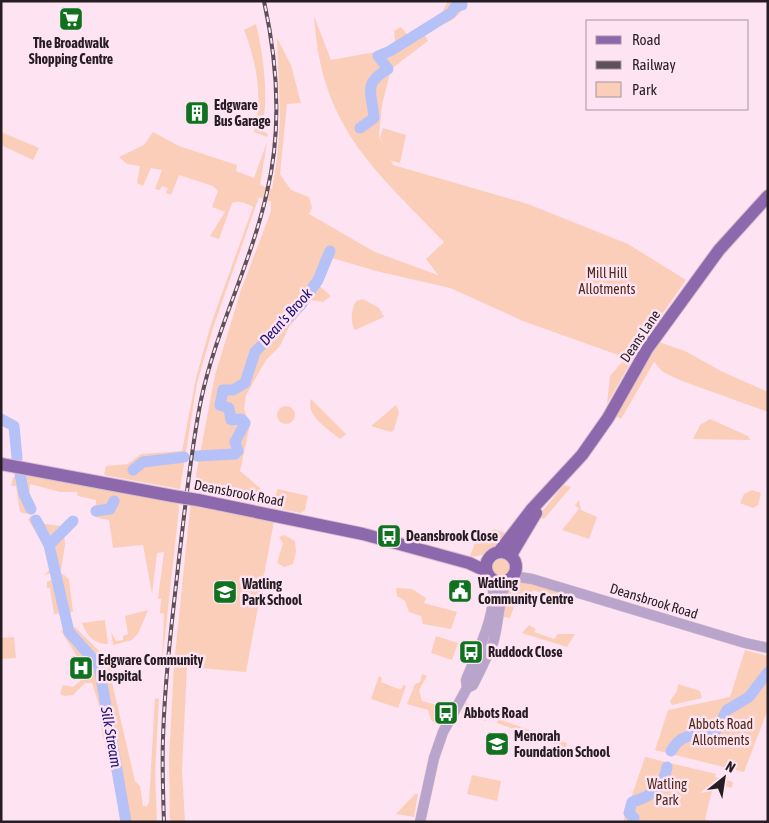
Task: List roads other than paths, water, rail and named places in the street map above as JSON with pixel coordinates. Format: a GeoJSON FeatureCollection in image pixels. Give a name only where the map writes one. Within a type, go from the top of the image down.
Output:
{"type":"FeatureCollection","features":[{"type":"Feature","properties":{"kind":"main road","name":"Deans Lane"},"geometry":{"type":"LineString","coordinates":[[495,563],[544,497],[582,456],[608,418],[647,349],[719,250],[768,196]]}},
{"type":"Feature","properties":{"kind":"main road","name":"Deansbrook Road"},"geometry":{"type":"LineString","coordinates":[[1,464],[198,500],[363,534],[469,563],[495,563],[499,582],[512,575]]}},
{"type":"Feature","properties":{"kind":"main road"},"geometry":{"type":"LineString","coordinates":[[495,563],[512,575]]}},
{"type":"Feature","properties":{"kind":"street"},"geometry":{"type":"LineString","coordinates":[[420,822],[443,732],[467,688],[469,672],[491,614],[495,563]]}},
{"type":"Feature","properties":{"kind":"street"},"geometry":{"type":"LineString","coordinates":[[467,688],[473,685],[493,642],[500,618],[504,584],[512,575]]}},
{"type":"Feature","properties":{"kind":"street","name":"Deansbrook Road"},"geometry":{"type":"LineString","coordinates":[[512,575],[532,579],[745,644],[768,648]]}},
{"type":"Feature","properties":{"kind":"street"},"geometry":{"type":"LineString","coordinates":[[469,672],[480,670]]}},
{"type":"Feature","properties":{"kind":"waterway","name":"Dean's Brook"},"geometry":{"type":"LineString","coordinates":[[360,128],[374,118],[371,95],[372,84],[380,74],[388,69],[378,56],[390,51],[451,13],[455,7],[462,5],[460,1]]}},
{"type":"Feature","properties":{"kind":"waterway","name":"Dean's Brook"},"geometry":{"type":"LineString","coordinates":[[197,456],[235,454],[238,451],[235,442],[245,423],[241,419],[231,420],[229,408],[220,405],[223,390],[233,390],[245,383],[255,352],[300,306],[318,280],[330,251]]}},
{"type":"Feature","properties":{"kind":"waterway"},"geometry":{"type":"LineString","coordinates":[[1,419],[14,426],[17,458]]}},
{"type":"Feature","properties":{"kind":"waterway","name":"Dean's Brook"},"geometry":{"type":"LineString","coordinates":[[133,470],[143,462],[184,457]]}},
{"type":"Feature","properties":{"kind":"waterway"},"geometry":{"type":"LineString","coordinates":[[20,474],[24,494],[31,509]]}},
{"type":"Feature","properties":{"kind":"waterway","name":"Dean's Brook"},"geometry":{"type":"LineString","coordinates":[[96,511],[110,509],[114,501]]}},
{"type":"Feature","properties":{"kind":"waterway","name":"Silk Stream"},"geometry":{"type":"LineString","coordinates":[[36,520],[49,545],[69,632],[99,666],[126,822]]}},
{"type":"Feature","properties":{"kind":"waterway","name":"Dean's Brook"},"geometry":{"type":"LineString","coordinates":[[49,545],[73,521]]}},
{"type":"Feature","properties":{"kind":"waterway"},"geometry":{"type":"LineString","coordinates":[[671,751],[675,745],[689,736],[714,734],[727,710],[749,697],[768,672]]}},
{"type":"Feature","properties":{"kind":"waterway"},"geometry":{"type":"LineString","coordinates":[[633,822],[634,818],[629,813],[632,802],[656,790],[663,780],[667,767]]}},
{"type":"Feature","properties":{"kind":"railway"},"geometry":{"type":"LineString","coordinates":[[164,822],[163,748],[166,691],[194,438],[207,374],[260,219],[272,168],[275,145],[275,73],[264,1]]}},
{"type":"Feature","properties":{"kind":"place","name":"The Broadwalk Shopping Centre"},"geometry":{"type":"Point","coordinates":[71,19]}},
{"type":"Feature","properties":{"kind":"place","name":"Edgware Bus Garage"},"geometry":{"type":"Point","coordinates":[197,113]}},
{"type":"Feature","properties":{"kind":"place","name":"Deansbrook Close"},"geometry":{"type":"Point","coordinates":[389,536]}},
{"type":"Feature","properties":{"kind":"place","name":"Watling Community Centre"},"geometry":{"type":"Point","coordinates":[460,591]}},
{"type":"Feature","properties":{"kind":"place","name":"Watling Park School"},"geometry":{"type":"Point","coordinates":[225,592]}},
{"type":"Feature","properties":{"kind":"place","name":"Ruddock Close"},"geometry":{"type":"Point","coordinates":[471,652]}},
{"type":"Feature","properties":{"kind":"place","name":"Edgware Community Hospital"},"geometry":{"type":"Point","coordinates":[81,668]}},
{"type":"Feature","properties":{"kind":"place","name":"Abbots Road"},"geometry":{"type":"Point","coordinates":[446,713]}},
{"type":"Feature","properties":{"kind":"place","name":"Menorah Foundation School"},"geometry":{"type":"Point","coordinates":[497,744]}},
{"type":"Feature","properties":{"kind":"park label","name":"Mill Hill Allotments"},"geometry":{"type":"Point","coordinates":[607,282]}},
{"type":"Feature","properties":{"kind":"park label","name":"Abbots Road Allotments"},"geometry":{"type":"Point","coordinates":[721,732]}},
{"type":"Feature","properties":{"kind":"park label","name":"Watling Park"},"geometry":{"type":"Point","coordinates":[667,792]}}]}
